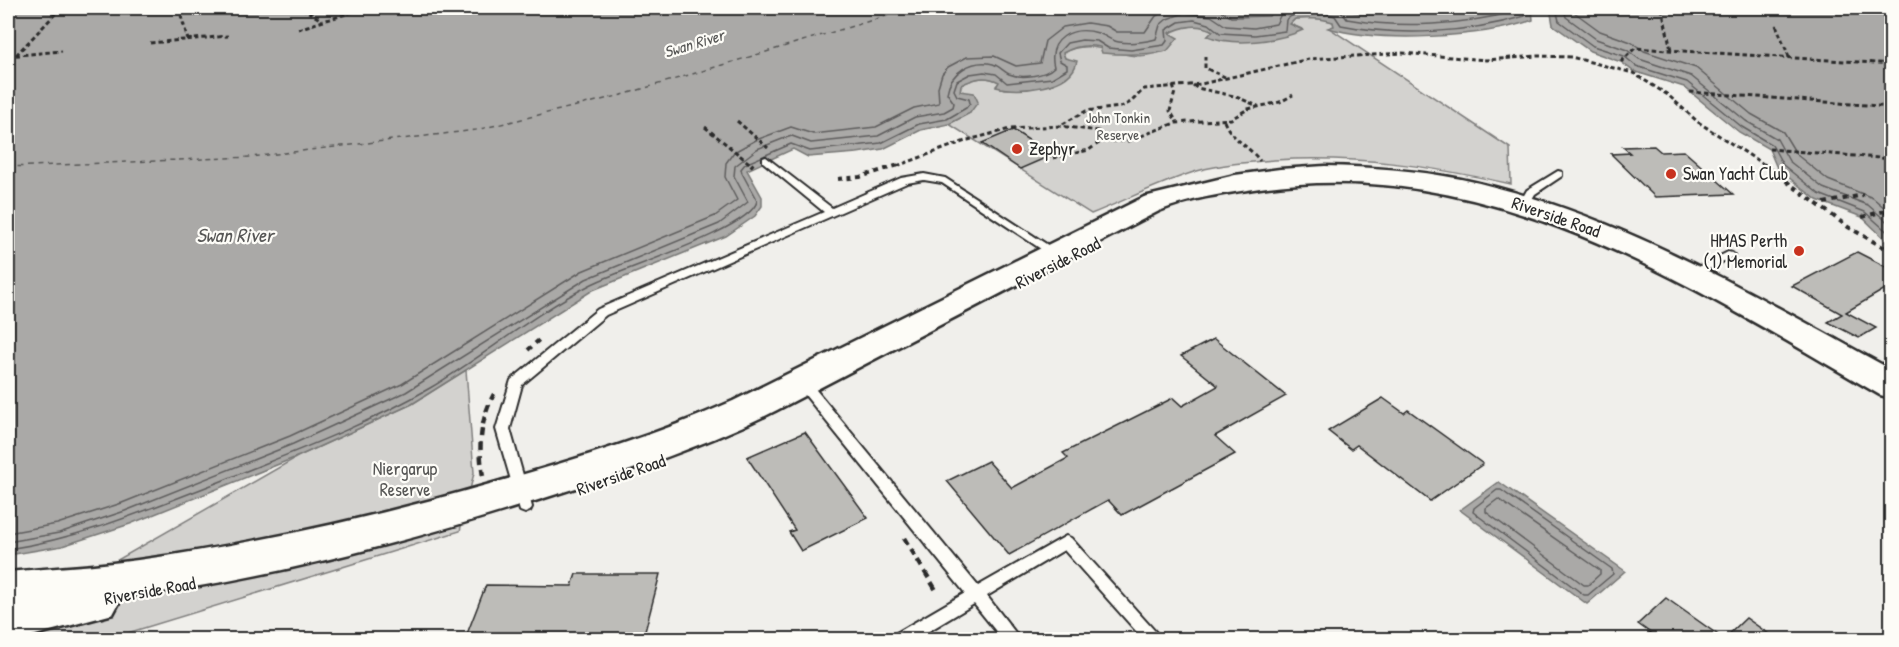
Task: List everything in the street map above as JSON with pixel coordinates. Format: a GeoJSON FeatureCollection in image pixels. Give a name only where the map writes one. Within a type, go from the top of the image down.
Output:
{"type":"FeatureCollection","features":[{"type":"Feature","properties":{"kind":"street","name":"Riverside Road"},"geometry":{"type":"LineString","coordinates":[[8,590],[49,589],[135,578],[239,560],[361,536],[521,493],[607,481],[682,454],[1059,257],[1173,207],[1187,195],[1240,182],[1282,176],[1348,175],[1428,182],[1463,188],[1524,204],[1615,238],[1691,274],[1892,386]]}},
{"type":"Feature","properties":{"kind":"street","name":"Riverside Road"},"geometry":{"type":"LineString","coordinates":[[8,621],[84,603],[265,571],[411,539],[521,493]]}},
{"type":"Feature","properties":{"kind":"lane"},"geometry":{"type":"LineString","coordinates":[[766,160],[832,213]]}},
{"type":"Feature","properties":{"kind":"lane"},"geometry":{"type":"LineString","coordinates":[[1524,204],[1530,192],[1558,174]]}},
{"type":"Feature","properties":{"kind":"lane"},"geometry":{"type":"LineString","coordinates":[[521,493],[503,429],[516,383],[602,312],[905,180],[924,177],[945,181],[1059,257]]}},
{"type":"Feature","properties":{"kind":"lane"},"geometry":{"type":"LineString","coordinates":[[1691,274],[1728,255]]}},
{"type":"Feature","properties":{"kind":"lane"},"geometry":{"type":"LineString","coordinates":[[807,388],[1013,639]]}},
{"type":"Feature","properties":{"kind":"lane"},"geometry":{"type":"LineString","coordinates":[[900,639],[1066,542],[1155,639]]}},
{"type":"Feature","properties":{"kind":"path"},"geometry":{"type":"LineString","coordinates":[[16,55],[60,8]]}},
{"type":"Feature","properties":{"kind":"path"},"geometry":{"type":"LineString","coordinates":[[179,8],[188,40]]}},
{"type":"Feature","properties":{"kind":"path"},"geometry":{"type":"LineString","coordinates":[[302,8],[323,21]]}},
{"type":"Feature","properties":{"kind":"path"},"geometry":{"type":"LineString","coordinates":[[1662,8],[1671,50]]}},
{"type":"Feature","properties":{"kind":"path"},"geometry":{"type":"LineString","coordinates":[[298,29],[362,9]]}},
{"type":"Feature","properties":{"kind":"path"},"geometry":{"type":"LineString","coordinates":[[1776,25],[1790,59]]}},
{"type":"Feature","properties":{"kind":"path"},"geometry":{"type":"LineString","coordinates":[[150,43],[228,36]]}},
{"type":"Feature","properties":{"kind":"path"},"geometry":{"type":"LineString","coordinates":[[1621,62],[1635,48],[1892,64]]}},
{"type":"Feature","properties":{"kind":"path"},"geometry":{"type":"LineString","coordinates":[[8,56],[62,51]]}},
{"type":"Feature","properties":{"kind":"path"},"geometry":{"type":"LineString","coordinates":[[1059,126],[1086,111],[1121,107],[1131,102],[1144,88],[1193,85],[1309,58],[1402,53],[1486,60],[1571,57],[1633,74],[1668,94],[1698,122],[1744,150],[1848,227],[1892,252]]}},
{"type":"Feature","properties":{"kind":"path"},"geometry":{"type":"LineString","coordinates":[[1205,56],[1205,68],[1212,69],[1226,78]]}},
{"type":"Feature","properties":{"kind":"path"},"geometry":{"type":"LineString","coordinates":[[1345,57],[1352,64]]}},
{"type":"Feature","properties":{"kind":"path"},"geometry":{"type":"LineString","coordinates":[[1193,85],[1197,88],[1234,96],[1259,106]]}},
{"type":"Feature","properties":{"kind":"path"},"geometry":{"type":"LineString","coordinates":[[1173,86],[1175,92],[1170,111],[1178,123]]}},
{"type":"Feature","properties":{"kind":"path"},"geometry":{"type":"LineString","coordinates":[[1690,92],[1892,107]]}},
{"type":"Feature","properties":{"kind":"path"},"geometry":{"type":"LineString","coordinates":[[1053,158],[1085,151],[1104,141],[1128,141],[1178,123],[1224,121],[1259,106],[1280,102],[1293,95]]}},
{"type":"Feature","properties":{"kind":"path"},"geometry":{"type":"LineString","coordinates":[[737,121],[770,149]]}},
{"type":"Feature","properties":{"kind":"path"},"geometry":{"type":"LineString","coordinates":[[1224,121],[1228,132],[1253,150],[1262,164],[1252,165]]}},
{"type":"Feature","properties":{"kind":"path"},"geometry":{"type":"LineString","coordinates":[[838,179],[860,177],[920,159],[969,140],[1010,129],[1059,126],[1098,131],[1106,138],[1104,141]]}},
{"type":"Feature","properties":{"kind":"path"},"geometry":{"type":"LineString","coordinates":[[705,128],[754,166]]}},
{"type":"Feature","properties":{"kind":"path"},"geometry":{"type":"LineString","coordinates":[[1769,149],[1892,159]]}},
{"type":"Feature","properties":{"kind":"path"},"geometry":{"type":"LineString","coordinates":[[1824,203],[1863,195]]}},
{"type":"Feature","properties":{"kind":"path"},"geometry":{"type":"LineString","coordinates":[[1862,217],[1892,209]]}},
{"type":"Feature","properties":{"kind":"path"},"geometry":{"type":"LineString","coordinates":[[472,479],[483,477],[521,493]]}},
{"type":"Feature","properties":{"kind":"path"},"geometry":{"type":"LineString","coordinates":[[902,535],[936,590]]}},
{"type":"Feature","properties":{"kind":"green space","name":"John Tonkin Reserve"},"geometry":{"type":"Polygon","coordinates":[[[1321,18],[1333,22],[1334,26],[1329,28],[1510,148],[1511,184],[1394,163],[1335,159],[1274,160],[1226,165],[1197,171],[1091,214],[949,124],[970,113],[960,92],[961,85],[985,78],[1000,82],[996,86],[1004,89],[1025,89],[1054,84],[1065,58],[1063,53],[1072,49],[1088,47],[1143,56],[1167,51],[1169,34],[1185,27],[1197,26],[1213,31],[1208,36],[1302,29],[1290,24],[1295,19],[1321,18]]]}},
{"type":"Feature","properties":{"kind":"green space","name":"Niergarup Reserve"},"geometry":{"type":"Polygon","coordinates":[[[466,370],[474,473],[460,531],[108,639],[8,640],[8,600],[81,581],[299,456],[412,404],[466,370]]]}},
{"type":"Feature","properties":{"kind":"water","name":"Swan River"},"geometry":{"type":"Polygon","coordinates":[[[8,8],[1532,8],[1533,20],[1486,31],[1402,37],[1350,33],[1328,28],[1334,26],[1333,22],[1295,19],[1290,24],[1303,30],[1269,40],[1243,42],[1208,36],[1213,31],[1191,26],[1169,33],[1178,38],[1167,51],[1127,54],[1102,53],[1100,47],[1095,46],[1081,46],[1072,49],[1063,53],[1065,58],[1077,61],[1073,70],[1065,78],[1043,87],[1006,89],[996,87],[999,82],[989,79],[980,78],[971,81],[961,85],[960,91],[974,93],[978,102],[970,113],[949,124],[921,130],[883,149],[808,157],[793,149],[747,170],[762,197],[762,206],[755,216],[726,236],[593,290],[412,404],[299,456],[130,524],[62,546],[8,555],[8,8]]]}},
{"type":"Feature","properties":{"kind":"water"},"geometry":{"type":"Polygon","coordinates":[[[1550,8],[1891,8],[1891,245],[1862,217],[1817,200],[1777,168],[1769,149],[1739,132],[1684,87],[1633,71],[1621,62],[1590,51],[1553,25],[1550,8]]]}},
{"type":"Feature","properties":{"kind":"water"},"geometry":{"type":"Polygon","coordinates":[[[1499,482],[1625,571],[1587,604],[1460,510],[1499,482]]]}},
{"type":"Feature","properties":{"kind":"building","name":"Zephyr"},"geometry":{"type":"Polygon","coordinates":[[[1013,130],[1052,155],[1020,169],[982,143],[1013,130]]]}},
{"type":"Feature","properties":{"kind":"building","name":"Swan Yacht Club"},"geometry":{"type":"Polygon","coordinates":[[[1654,146],[1661,152],[1684,151],[1733,194],[1655,197],[1611,154],[1630,153],[1623,147],[1654,146]]]}},
{"type":"Feature","properties":{"kind":"building"},"geometry":{"type":"Polygon","coordinates":[[[1857,252],[1892,270],[1892,285],[1846,312],[1876,328],[1859,338],[1828,322],[1842,314],[1792,286],[1857,252]]]}},
{"type":"Feature","properties":{"kind":"building"},"geometry":{"type":"Polygon","coordinates":[[[1214,339],[1286,396],[1215,436],[1235,454],[1122,515],[1108,500],[1009,555],[947,481],[988,461],[1012,488],[1068,458],[1063,453],[1173,398],[1182,406],[1218,386],[1181,356],[1214,339]]]}},
{"type":"Feature","properties":{"kind":"building"},"geometry":{"type":"Polygon","coordinates":[[[1383,398],[1404,413],[1408,410],[1483,464],[1430,501],[1357,445],[1351,449],[1328,431],[1383,398]]]}},
{"type":"Feature","properties":{"kind":"building"},"geometry":{"type":"Polygon","coordinates":[[[805,432],[868,518],[801,551],[789,532],[795,530],[747,457],[805,432]]]}},
{"type":"Feature","properties":{"kind":"building"},"geometry":{"type":"Polygon","coordinates":[[[576,574],[660,574],[643,639],[465,639],[486,585],[572,586],[576,574]]]}},
{"type":"Feature","properties":{"kind":"building"},"geometry":{"type":"Polygon","coordinates":[[[1666,598],[1724,639],[1659,639],[1638,624],[1666,598]]]}},
{"type":"Feature","properties":{"kind":"building"},"geometry":{"type":"Polygon","coordinates":[[[1746,618],[1776,639],[1724,639],[1746,618]]]}},
{"type":"Feature","properties":{"kind":"ferry route"},"geometry":{"type":"LineString","coordinates":[[8,167],[251,157],[476,130],[622,95],[913,8]]}},
{"type":"Feature","properties":{"kind":"place","name":"Zephyr"},"geometry":{"type":"Point","coordinates":[1017,149]}},
{"type":"Feature","properties":{"kind":"place","name":"Swan Yacht Club"},"geometry":{"type":"Point","coordinates":[1671,174]}},
{"type":"Feature","properties":{"kind":"place","name":"HMAS Perth (1) Memorial"},"geometry":{"type":"Point","coordinates":[1799,251]}}]}
